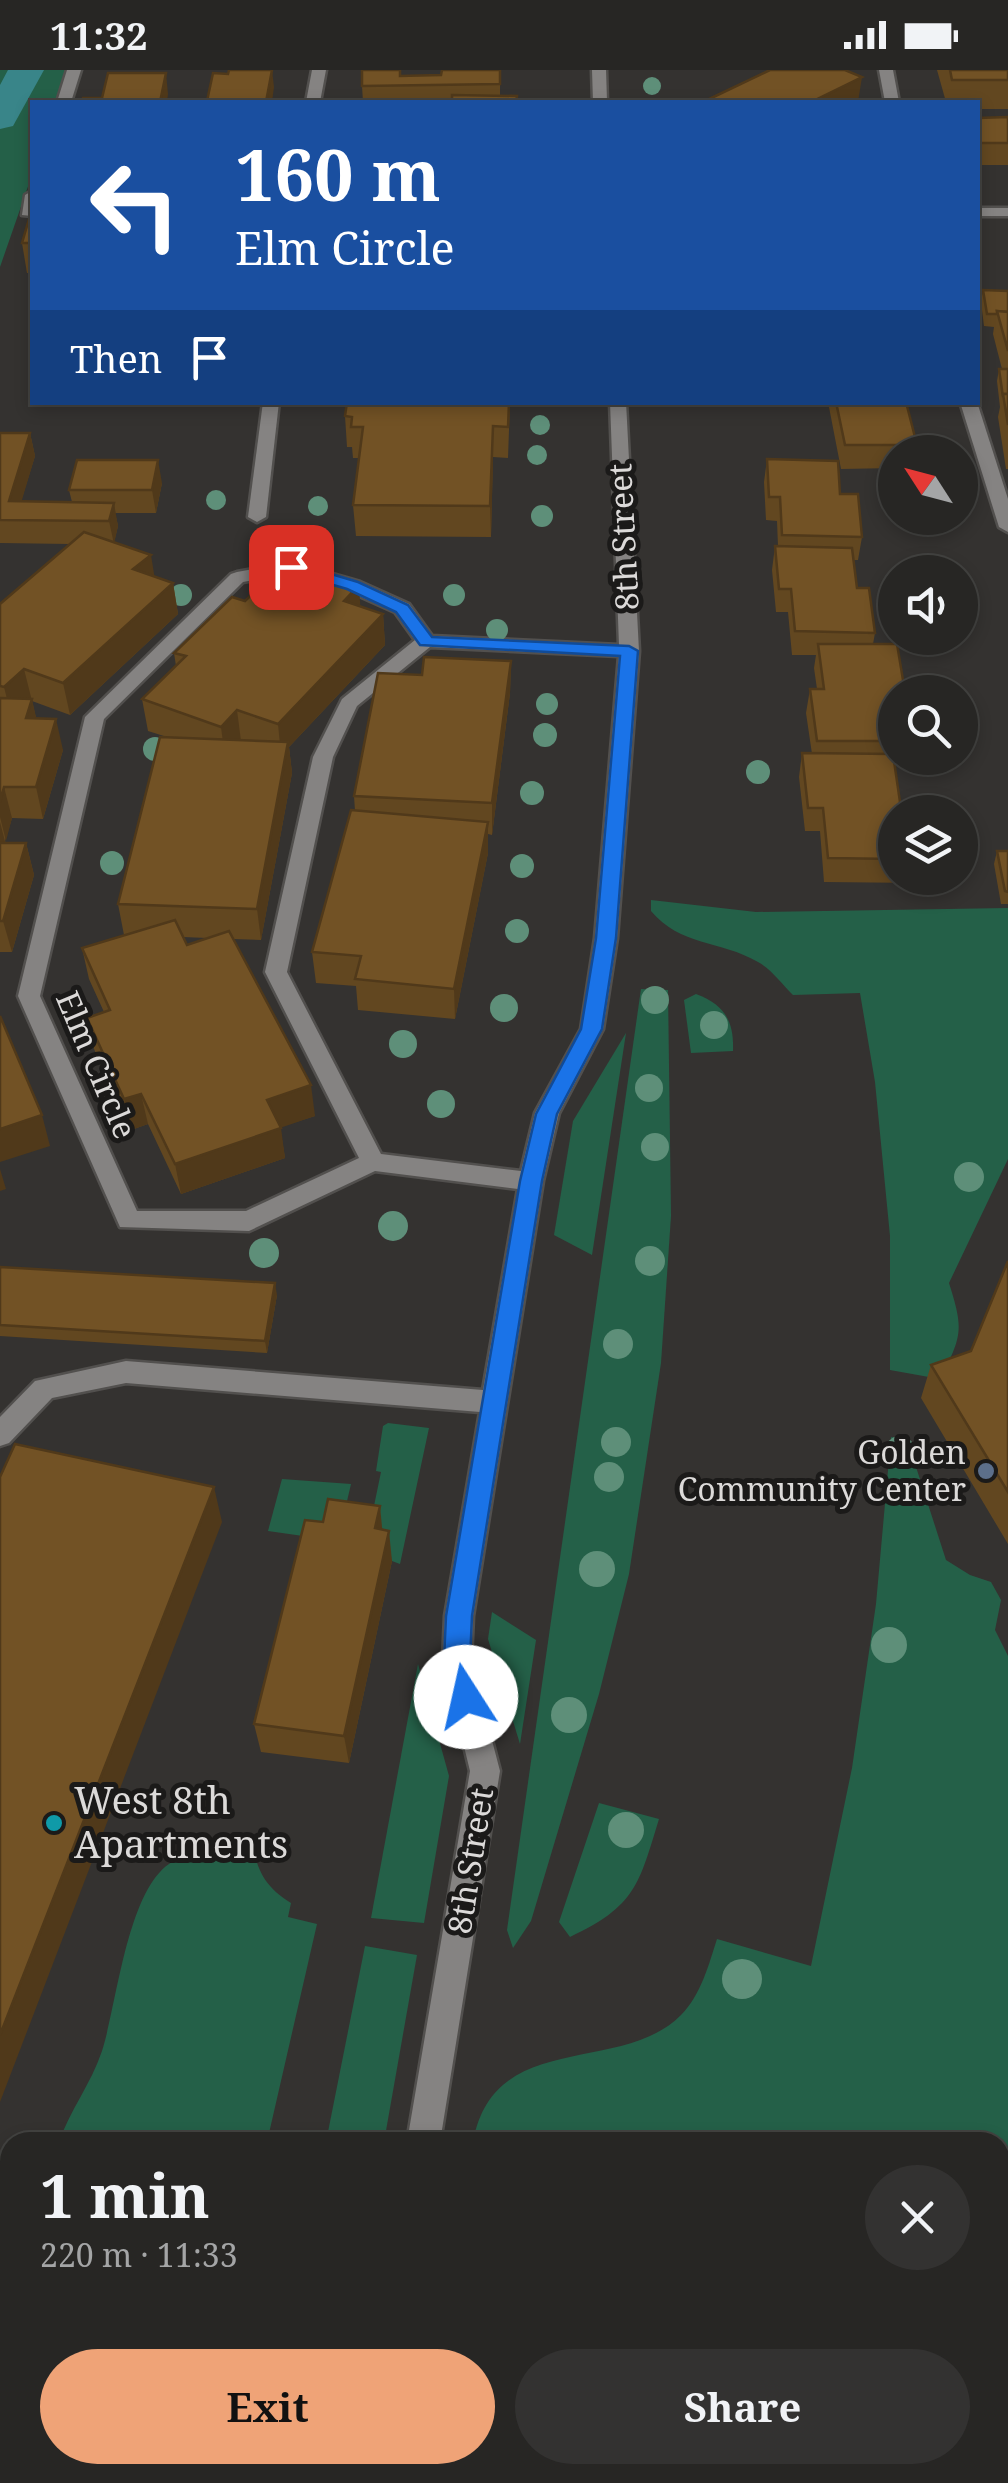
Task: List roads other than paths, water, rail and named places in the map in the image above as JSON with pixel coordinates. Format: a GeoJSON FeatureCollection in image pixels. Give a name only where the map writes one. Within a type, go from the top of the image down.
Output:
{"type":"FeatureCollection","features":[{"type":"Feature","properties":{"kind":"street"},"geometry":{"type":"LineString","coordinates":[[65,100],[74,70]]}},
{"type":"Feature","properties":{"kind":"street"},"geometry":{"type":"LineString","coordinates":[[314,100],[319,70]]}},
{"type":"Feature","properties":{"kind":"street"},"geometry":{"type":"LineString","coordinates":[[599,70],[600,100]]}},
{"type":"Feature","properties":{"kind":"street"},"geometry":{"type":"LineString","coordinates":[[886,70],[892,100]]}},
{"type":"Feature","properties":{"kind":"street"},"geometry":{"type":"LineString","coordinates":[[980,212],[1008,212]]}},
{"type":"Feature","properties":{"kind":"street"},"geometry":{"type":"LineString","coordinates":[[256,517],[271,405]]}},
{"type":"Feature","properties":{"kind":"street","name":"8th Street"},"geometry":{"type":"LineString","coordinates":[[425,2132],[485,1771],[457,1660],[459,1616],[531,1181],[546,1114],[592,1029],[616,846],[629,651],[618,405]]}},
{"type":"Feature","properties":{"kind":"street"},"geometry":{"type":"LineString","coordinates":[[969,405],[1008,527]]}},
{"type":"Feature","properties":{"kind":"street","name":"Elm Circle"},"geometry":{"type":"LineString","coordinates":[[373,1162],[249,1221],[129,1220],[28,996],[95,717],[237,578],[291,567],[352,586],[402,608],[426,642]]}},
{"type":"Feature","properties":{"kind":"street"},"geometry":{"type":"LineString","coordinates":[[531,1181],[373,1162],[276,972],[323,757],[348,703],[394,663],[426,642],[629,651]]}},
{"type":"Feature","properties":{"kind":"street"},"geometry":{"type":"LineString","coordinates":[[0,1435],[44,1388],[126,1372],[493,1402]]}},
{"type":"Feature","properties":{"kind":"waterway"},"geometry":{"type":"LineString","coordinates":[[0,118],[26,70]]}},
{"type":"Feature","properties":{"kind":"place","name":"Golden Community Center"},"geometry":{"type":"Point","coordinates":[986,1471]}},
{"type":"Feature","properties":{"kind":"place","name":"West 8th Apartments"},"geometry":{"type":"Point","coordinates":[54,1823]}}]}
